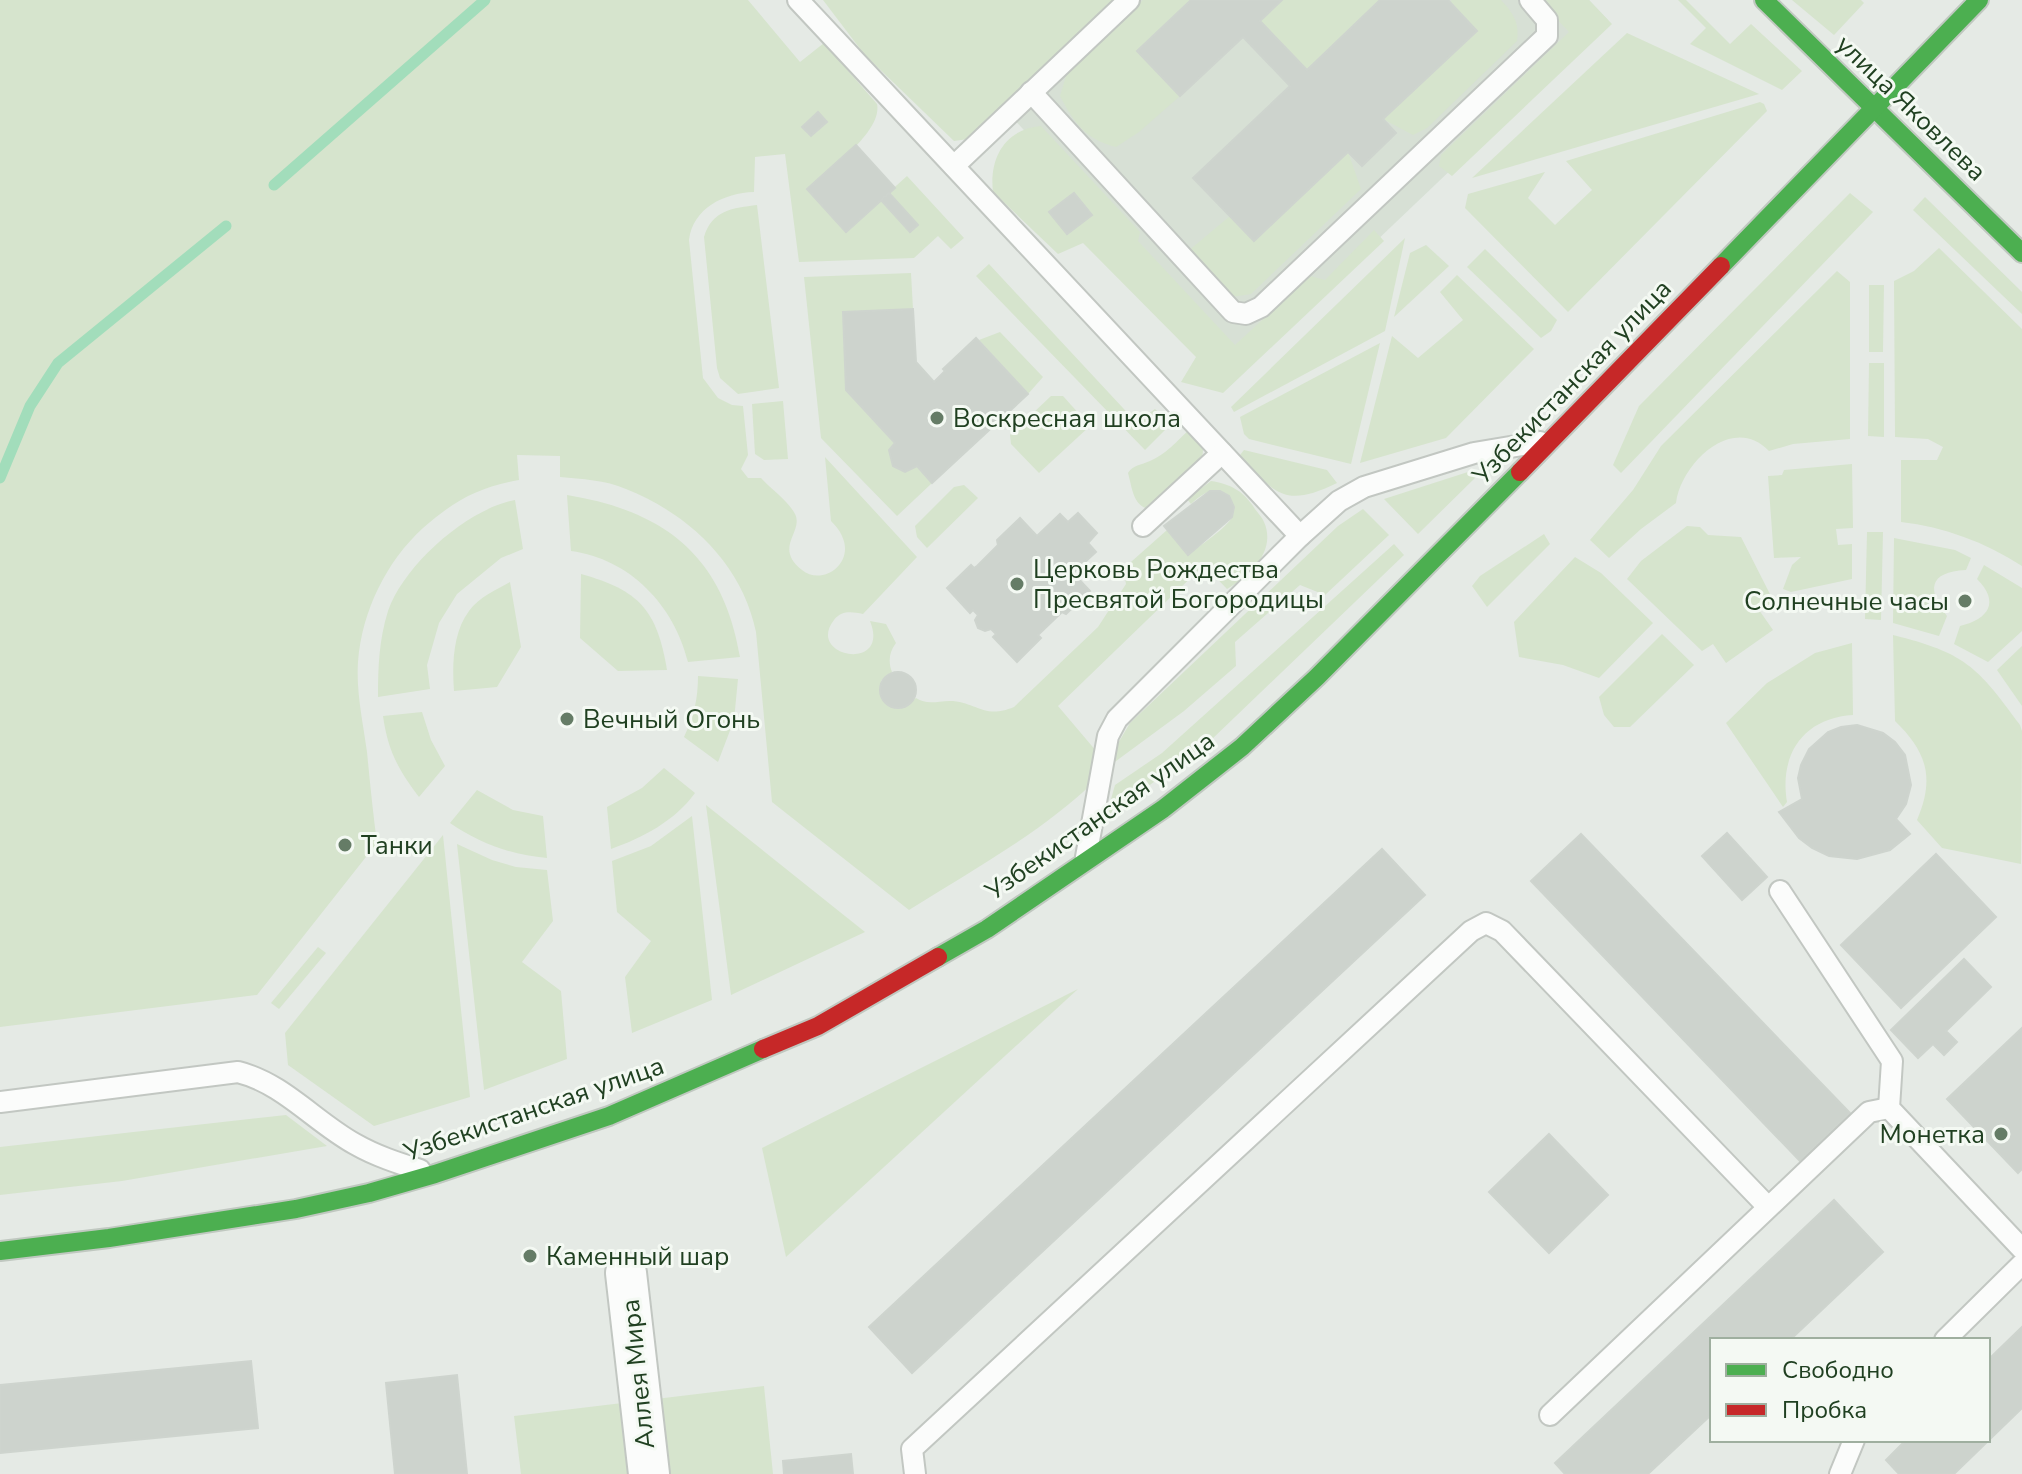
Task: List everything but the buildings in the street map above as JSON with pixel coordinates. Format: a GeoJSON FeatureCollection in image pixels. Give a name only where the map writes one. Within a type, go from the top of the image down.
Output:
{"type":"FeatureCollection","features":[{"type":"Feature","properties":{"kind":"main road","name":"улица Яковлева"},"geometry":{"type":"LineString","coordinates":[[1764,0],[2022,253]]}},
{"type":"Feature","properties":{"kind":"main road","name":"Узбекистанская улица"},"geometry":{"type":"LineString","coordinates":[[0,1251],[109,1238],[296,1209],[435,1174],[609,1116],[818,1026],[987,929],[1163,809],[1242,747],[1317,677],[1979,0]]}},
{"type":"Feature","properties":{"kind":"street","name":"Аллея Мира"},"geometry":{"type":"LineString","coordinates":[[626,1273],[649,1474]]}},
{"type":"Feature","properties":{"kind":"lane"},"geometry":{"type":"LineString","coordinates":[[798,0],[1300,536]]}},
{"type":"Feature","properties":{"kind":"lane"},"geometry":{"type":"LineString","coordinates":[[954,166],[1129,0]]}},
{"type":"Feature","properties":{"kind":"lane"},"geometry":{"type":"LineString","coordinates":[[1031,92],[1233,312],[1246,314],[1261,307],[1547,36],[1547,20],[1530,0]]}},
{"type":"Feature","properties":{"kind":"lane"},"geometry":{"type":"LineString","coordinates":[[1085,864],[1108,736],[1117,719],[1300,536],[1339,501],[1364,487],[1474,453],[1552,440]]}},
{"type":"Feature","properties":{"kind":"lane"},"geometry":{"type":"LineString","coordinates":[[1143,526],[1222,453]]}},
{"type":"Feature","properties":{"kind":"lane"},"geometry":{"type":"LineString","coordinates":[[1780,891],[1892,1061],[1889,1108],[2022,1249]]}},
{"type":"Feature","properties":{"kind":"lane"},"geometry":{"type":"LineString","coordinates":[[915,1474],[912,1449],[1471,931],[1486,923],[1502,931],[1768,1207]]}},
{"type":"Feature","properties":{"kind":"lane"},"geometry":{"type":"LineString","coordinates":[[0,1102],[238,1072],[259,1078],[354,1144],[391,1161],[435,1174]]}},
{"type":"Feature","properties":{"kind":"lane"},"geometry":{"type":"LineString","coordinates":[[1550,1415],[1869,1112],[1889,1108]]}},
{"type":"Feature","properties":{"kind":"lane"},"geometry":{"type":"LineString","coordinates":[[1947,1338],[2022,1264]]}},
{"type":"Feature","properties":{"kind":"lane"},"geometry":{"type":"LineString","coordinates":[[1840,1474],[1853,1442]]}},
{"type":"Feature","properties":{"kind":"shaded area"},"geometry":{"type":"Polygon","coordinates":[[[903,0],[1589,0],[1608,20],[1244,367],[903,0]]]}},
{"type":"Feature","properties":{"kind":"green space"},"geometry":{"type":"Polygon","coordinates":[[[0,0],[748,0],[800,62],[824,43],[877,104],[877,115],[863,138],[808,189],[846,231],[907,176],[964,238],[951,249],[938,236],[914,258],[799,262],[785,154],[755,157],[754,192],[732,195],[712,204],[703,211],[692,229],[689,240],[703,378],[718,398],[732,405],[743,406],[748,455],[741,469],[748,478],[761,478],[795,514],[796,527],[789,547],[794,562],[811,575],[821,575],[839,566],[844,557],[845,546],[841,534],[831,521],[825,457],[917,557],[863,614],[847,612],[837,617],[828,633],[830,643],[849,654],[860,653],[869,648],[873,637],[870,621],[886,624],[896,643],[890,657],[892,672],[881,681],[881,696],[890,706],[905,707],[916,698],[929,702],[953,701],[996,712],[1014,707],[1098,627],[1126,584],[1123,569],[1167,530],[1188,555],[1229,521],[1233,507],[1230,498],[1222,492],[1207,493],[1191,504],[1187,499],[1211,481],[1230,486],[1249,500],[1264,522],[1267,543],[1264,553],[1244,578],[1227,589],[1204,565],[1058,706],[1097,752],[1095,781],[1029,834],[909,910],[772,802],[756,632],[739,584],[709,544],[671,512],[626,489],[602,482],[560,477],[560,456],[517,455],[519,480],[479,491],[434,518],[398,556],[378,589],[365,624],[358,662],[359,696],[377,843],[257,995],[0,1027],[0,0]]]}},
{"type":"Feature","properties":{"kind":"green space"},"geometry":{"type":"Polygon","coordinates":[[[823,0],[1115,0],[968,139],[954,141],[864,54],[823,0]]]}},
{"type":"Feature","properties":{"kind":"green space"},"geometry":{"type":"Polygon","coordinates":[[[1143,0],[1191,0],[1180,96],[1139,132],[1116,147],[1096,140],[1082,129],[1060,96],[1067,73],[1143,0]]]}},
{"type":"Feature","properties":{"kind":"green space"},"geometry":{"type":"Polygon","coordinates":[[[1282,0],[1380,0],[1307,70],[1260,21],[1282,0]]]}},
{"type":"Feature","properties":{"kind":"green space"},"geometry":{"type":"Polygon","coordinates":[[[1501,0],[1515,19],[1517,41],[1427,128],[1413,135],[1383,119],[1476,31],[1450,2],[1501,0]]]}},
{"type":"Feature","properties":{"kind":"green space"},"geometry":{"type":"Polygon","coordinates":[[[1539,0],[1589,0],[1612,24],[1452,176],[1439,166],[1441,155],[1569,32],[1539,0]]]}},
{"type":"Feature","properties":{"kind":"green space"},"geometry":{"type":"Polygon","coordinates":[[[1678,0],[1686,0],[1730,44],[1751,24],[1802,71],[1782,90],[1690,44],[1706,28],[1678,0]]]}},
{"type":"Feature","properties":{"kind":"green space"},"geometry":{"type":"Polygon","coordinates":[[[1792,0],[1861,0],[1864,3],[1834,35],[1792,0]]]}},
{"type":"Feature","properties":{"kind":"green space"},"geometry":{"type":"Polygon","coordinates":[[[1627,33],[1759,94],[1472,178],[1627,33]]]}},
{"type":"Feature","properties":{"kind":"green space"},"geometry":{"type":"Polygon","coordinates":[[[1760,102],[1767,111],[1568,312],[1465,208],[1468,194],[1545,172],[1528,198],[1555,225],[1592,190],[1566,161],[1760,102]]]}},
{"type":"Feature","properties":{"kind":"green space"},"geometry":{"type":"Polygon","coordinates":[[[1041,126],[1140,232],[1138,241],[1235,345],[1310,276],[1325,280],[1374,230],[1384,241],[1223,393],[1181,382],[1196,357],[1083,243],[1058,254],[993,192],[994,168],[1002,147],[1018,133],[1041,126]]]}},
{"type":"Feature","properties":{"kind":"green space"},"geometry":{"type":"Polygon","coordinates":[[[1348,152],[1361,189],[1251,294],[1232,297],[1187,252],[1230,216],[1254,241],[1348,152]]]}},
{"type":"Feature","properties":{"kind":"green space"},"geometry":{"type":"Polygon","coordinates":[[[1850,193],[1873,212],[1621,473],[1613,465],[1639,406],[1850,193]]]}},
{"type":"Feature","properties":{"kind":"green space"},"geometry":{"type":"Polygon","coordinates":[[[1925,197],[2022,292],[2022,314],[1913,210],[1925,197]]]}},
{"type":"Feature","properties":{"kind":"green space"},"geometry":{"type":"Polygon","coordinates":[[[757,205],[779,388],[738,394],[720,378],[717,368],[704,237],[712,221],[724,212],[757,205]]]}},
{"type":"Feature","properties":{"kind":"green space"},"geometry":{"type":"Polygon","coordinates":[[[1405,238],[1385,331],[1234,412],[1231,407],[1405,238]]]}},
{"type":"Feature","properties":{"kind":"green space"},"geometry":{"type":"Polygon","coordinates":[[[1426,245],[1449,266],[1394,317],[1410,253],[1426,245]]]}},
{"type":"Feature","properties":{"kind":"green space"},"geometry":{"type":"Polygon","coordinates":[[[1939,248],[2022,329],[2022,566],[1964,537],[1901,522],[1901,460],[1937,460],[1943,447],[1928,439],[1895,437],[1894,281],[1914,271],[1939,248]]]}},
{"type":"Feature","properties":{"kind":"green space"},"geometry":{"type":"Polygon","coordinates":[[[1485,249],[1557,320],[1551,331],[1541,338],[1467,267],[1485,249]]]}},
{"type":"Feature","properties":{"kind":"green space"},"geometry":{"type":"Polygon","coordinates":[[[989,264],[1136,422],[1155,409],[1171,424],[1145,450],[976,276],[989,264]]]}},
{"type":"Feature","properties":{"kind":"green space"},"geometry":{"type":"Polygon","coordinates":[[[1837,271],[1850,282],[1850,439],[1793,444],[1769,451],[1755,441],[1740,437],[1725,440],[1698,459],[1680,488],[1676,503],[1609,558],[1590,540],[1633,490],[1661,446],[1837,271]]]}},
{"type":"Feature","properties":{"kind":"green space"},"geometry":{"type":"Polygon","coordinates":[[[911,273],[913,309],[843,313],[846,390],[895,443],[889,450],[893,466],[905,472],[917,466],[932,483],[897,516],[821,438],[804,277],[911,273]]]}},
{"type":"Feature","properties":{"kind":"green space"},"geometry":{"type":"Polygon","coordinates":[[[1457,275],[1534,349],[1446,438],[1360,463],[1392,336],[1418,358],[1463,320],[1440,292],[1457,275]]]}},
{"type":"Feature","properties":{"kind":"green space"},"geometry":{"type":"Polygon","coordinates":[[[1869,285],[1884,285],[1883,352],[1869,352],[1869,285]]]}},
{"type":"Feature","properties":{"kind":"green space"},"geometry":{"type":"Polygon","coordinates":[[[1000,332],[1043,377],[1028,394],[979,340],[1000,332]]]}},
{"type":"Feature","properties":{"kind":"green space"},"geometry":{"type":"Polygon","coordinates":[[[1380,343],[1351,464],[1249,439],[1244,434],[1240,417],[1380,343]]]}},
{"type":"Feature","properties":{"kind":"green space"},"geometry":{"type":"Polygon","coordinates":[[[1869,363],[1884,363],[1884,437],[1868,436],[1869,363]]]}},
{"type":"Feature","properties":{"kind":"green space"},"geometry":{"type":"Polygon","coordinates":[[[1051,396],[1063,396],[1090,426],[1039,473],[1011,444],[1010,435],[1051,396]]]}},
{"type":"Feature","properties":{"kind":"green space"},"geometry":{"type":"Polygon","coordinates":[[[783,401],[788,459],[764,460],[755,454],[752,404],[783,401]]]}},
{"type":"Feature","properties":{"kind":"green space"},"geometry":{"type":"Polygon","coordinates":[[[1190,429],[1203,447],[1202,457],[1182,482],[1149,509],[1144,507],[1134,495],[1128,473],[1161,455],[1190,429]]]}},
{"type":"Feature","properties":{"kind":"green space"},"geometry":{"type":"Polygon","coordinates":[[[1244,450],[1327,470],[1337,483],[1304,495],[1281,493],[1262,479],[1240,455],[1244,450]]]}},
{"type":"Feature","properties":{"kind":"green space"},"geometry":{"type":"Polygon","coordinates":[[[1852,464],[1853,528],[1836,529],[1838,545],[1852,544],[1852,579],[1791,592],[1783,589],[1792,565],[1801,557],[1774,558],[1768,476],[1782,475],[1784,470],[1852,464]]]}},
{"type":"Feature","properties":{"kind":"green space"},"geometry":{"type":"Polygon","coordinates":[[[1471,471],[1478,475],[1418,534],[1384,499],[1471,471]]]}},
{"type":"Feature","properties":{"kind":"green space"},"geometry":{"type":"Polygon","coordinates":[[[964,485],[978,498],[927,548],[917,537],[915,526],[954,487],[964,485]]]}},
{"type":"Feature","properties":{"kind":"green space"},"geometry":{"type":"Polygon","coordinates":[[[567,495],[602,502],[633,513],[684,544],[704,566],[720,591],[732,622],[740,657],[688,662],[672,622],[646,588],[612,564],[571,551],[567,495]]]}},
{"type":"Feature","properties":{"kind":"green space"},"geometry":{"type":"Polygon","coordinates":[[[515,500],[523,549],[501,558],[457,594],[439,623],[427,665],[430,689],[378,697],[385,622],[396,593],[423,558],[458,527],[496,505],[515,500]]]}},
{"type":"Feature","properties":{"kind":"green space"},"geometry":{"type":"Polygon","coordinates":[[[1363,509],[1389,535],[1325,595],[1300,585],[1235,642],[1236,666],[1184,711],[1112,764],[1117,745],[1130,723],[1338,526],[1363,509]]]}},
{"type":"Feature","properties":{"kind":"green space"},"geometry":{"type":"Polygon","coordinates":[[[1687,526],[1700,527],[1708,535],[1741,537],[1774,602],[1759,610],[1773,630],[1726,663],[1713,644],[1702,651],[1627,579],[1641,561],[1687,526]]]}},
{"type":"Feature","properties":{"kind":"green space"},"geometry":{"type":"Polygon","coordinates":[[[1867,532],[1883,532],[1881,620],[1865,619],[1867,532]]]}},
{"type":"Feature","properties":{"kind":"green space"},"geometry":{"type":"Polygon","coordinates":[[[1544,534],[1550,544],[1487,607],[1472,586],[1480,576],[1544,534]]]}},
{"type":"Feature","properties":{"kind":"green space"},"geometry":{"type":"Polygon","coordinates":[[[1894,538],[1955,550],[1971,558],[1966,570],[1944,574],[1935,584],[1936,598],[1947,616],[1939,636],[1893,623],[1894,538]]]}},
{"type":"Feature","properties":{"kind":"green space"},"geometry":{"type":"Polygon","coordinates":[[[1394,544],[1404,555],[1210,741],[1106,817],[1115,785],[1162,753],[1394,544]]]}},
{"type":"Feature","properties":{"kind":"green space"},"geometry":{"type":"Polygon","coordinates":[[[1575,557],[1601,573],[1653,623],[1599,678],[1563,665],[1519,657],[1514,622],[1575,557]]]}},
{"type":"Feature","properties":{"kind":"green space"},"geometry":{"type":"Polygon","coordinates":[[[1984,565],[2022,588],[2022,631],[1988,662],[1954,644],[1960,626],[1978,619],[1988,608],[1988,595],[1977,579],[1984,565]]]}},
{"type":"Feature","properties":{"kind":"green space"},"geometry":{"type":"Polygon","coordinates":[[[581,574],[618,587],[642,606],[658,632],[667,670],[618,671],[580,638],[581,574]]]}},
{"type":"Feature","properties":{"kind":"green space"},"geometry":{"type":"Polygon","coordinates":[[[510,582],[521,647],[497,687],[454,691],[455,649],[464,619],[478,602],[510,582]]]}},
{"type":"Feature","properties":{"kind":"green space"},"geometry":{"type":"Polygon","coordinates":[[[1662,634],[1694,665],[1630,727],[1614,727],[1604,715],[1599,697],[1662,634]]]}},
{"type":"Feature","properties":{"kind":"green space"},"geometry":{"type":"Polygon","coordinates":[[[1893,635],[1937,648],[1967,665],[1980,675],[2020,725],[2021,864],[1942,848],[1917,820],[1926,791],[1925,766],[1906,732],[1895,721],[1893,635]]]}},
{"type":"Feature","properties":{"kind":"green space"},"geometry":{"type":"Polygon","coordinates":[[[1852,643],[1853,715],[1820,723],[1798,742],[1787,769],[1787,802],[1783,807],[1726,723],[1767,683],[1815,653],[1852,643]]]}},
{"type":"Feature","properties":{"kind":"green space"},"geometry":{"type":"Polygon","coordinates":[[[2022,646],[2022,706],[1997,670],[2022,646]]]}},
{"type":"Feature","properties":{"kind":"green space"},"geometry":{"type":"Polygon","coordinates":[[[698,676],[738,679],[734,720],[718,762],[684,737],[695,707],[698,676]]]}},
{"type":"Feature","properties":{"kind":"green space"},"geometry":{"type":"Polygon","coordinates":[[[422,712],[431,740],[445,766],[419,797],[395,759],[383,716],[422,712]]]}},
{"type":"Feature","properties":{"kind":"green space"},"geometry":{"type":"Polygon","coordinates":[[[664,768],[695,793],[678,812],[657,827],[611,849],[607,807],[642,788],[664,768]]]}},
{"type":"Feature","properties":{"kind":"green space"},"geometry":{"type":"Polygon","coordinates":[[[477,790],[513,810],[543,816],[547,858],[496,847],[450,823],[477,790]]]}},
{"type":"Feature","properties":{"kind":"green space"},"geometry":{"type":"Polygon","coordinates":[[[706,805],[865,932],[731,995],[706,805]]]}},
{"type":"Feature","properties":{"kind":"green space"},"geometry":{"type":"Polygon","coordinates":[[[692,816],[712,1000],[632,1033],[625,977],[651,941],[617,912],[612,861],[651,846],[692,816]]]}},
{"type":"Feature","properties":{"kind":"green space"},"geometry":{"type":"Polygon","coordinates":[[[443,835],[470,1097],[374,1126],[288,1065],[285,1033],[443,835]]]}},
{"type":"Feature","properties":{"kind":"green space"},"geometry":{"type":"Polygon","coordinates":[[[457,844],[516,867],[547,870],[553,921],[522,962],[561,991],[567,1059],[484,1090],[457,844]]]}},
{"type":"Feature","properties":{"kind":"green space"},"geometry":{"type":"Polygon","coordinates":[[[318,947],[326,953],[279,1009],[271,1003],[318,947]]]}},
{"type":"Feature","properties":{"kind":"green space"},"geometry":{"type":"Polygon","coordinates":[[[1078,989],[786,1257],[762,1148],[1078,989]]]}},
{"type":"Feature","properties":{"kind":"green space"},"geometry":{"type":"Polygon","coordinates":[[[286,1115],[327,1146],[122,1181],[0,1195],[0,1147],[286,1115]]]}},
{"type":"Feature","properties":{"kind":"green space"},"geometry":{"type":"Polygon","coordinates":[[[764,1386],[773,1474],[521,1474],[514,1416],[764,1386]]]}},
{"type":"Feature","properties":{"kind":"waterway"},"geometry":{"type":"LineString","coordinates":[[274,185],[485,0]]}},
{"type":"Feature","properties":{"kind":"waterway"},"geometry":{"type":"LineString","coordinates":[[0,478],[30,406],[58,363],[226,226]]}},
{"type":"Feature","properties":{"kind":"traffic: fast"},"geometry":{"type":"LineString","coordinates":[[1764,0],[2022,253]]}},
{"type":"Feature","properties":{"kind":"traffic: fast"},"geometry":{"type":"LineString","coordinates":[[1721,266],[1979,0]]}},
{"type":"Feature","properties":{"kind":"traffic: fast"},"geometry":{"type":"LineString","coordinates":[[938,957],[987,929],[1163,809],[1242,747],[1317,677],[1520,472]]}},
{"type":"Feature","properties":{"kind":"traffic: fast"},"geometry":{"type":"LineString","coordinates":[[0,1251],[109,1238],[296,1209],[369,1193],[609,1116],[763,1049]]}},
{"type":"Feature","properties":{"kind":"traffic: jam"},"geometry":{"type":"LineString","coordinates":[[1520,472],[1721,266]]}},
{"type":"Feature","properties":{"kind":"traffic: jam"},"geometry":{"type":"LineString","coordinates":[[763,1049],[818,1026],[938,957]]}},
{"type":"Feature","properties":{"kind":"place","name":"Воскресная школа"},"geometry":{"type":"Point","coordinates":[937,418]}},
{"type":"Feature","properties":{"kind":"place","name":"Церковь Рождества Пресвятой Богородицы"},"geometry":{"type":"Point","coordinates":[1017,584]}},
{"type":"Feature","properties":{"kind":"place","name":"Солнечные часы"},"geometry":{"type":"Point","coordinates":[1965,601]}},
{"type":"Feature","properties":{"kind":"place","name":"Вечный Огонь"},"geometry":{"type":"Point","coordinates":[567,719]}},
{"type":"Feature","properties":{"kind":"place","name":"Танки"},"geometry":{"type":"Point","coordinates":[345,845]}},
{"type":"Feature","properties":{"kind":"place","name":"Монетка"},"geometry":{"type":"Point","coordinates":[2001,1134]}},
{"type":"Feature","properties":{"kind":"place","name":"Каменный шар"},"geometry":{"type":"Point","coordinates":[530,1256]}}]}
